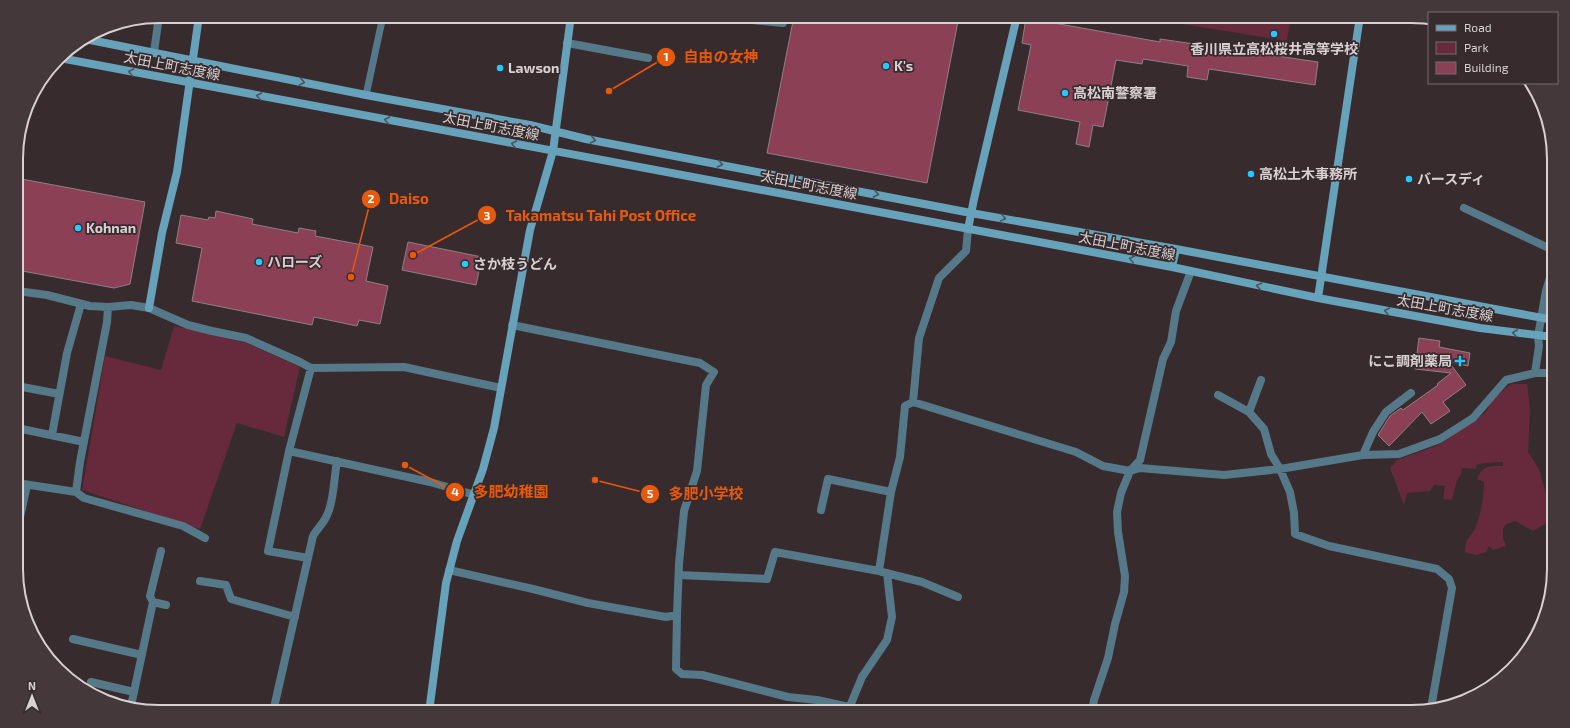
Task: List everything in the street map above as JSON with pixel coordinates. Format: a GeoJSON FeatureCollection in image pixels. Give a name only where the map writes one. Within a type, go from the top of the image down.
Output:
{"type":"FeatureCollection","features":[{"type":"Feature","properties":{"kind":"main road"},"geometry":{"type":"LineString","coordinates":[[149,308],[162,232],[177,172],[198,23]]}},
{"type":"Feature","properties":{"kind":"main road"},"geometry":{"type":"LineString","coordinates":[[429,705],[446,583],[457,541],[475,495],[494,428],[530,230],[553,151],[570,23]]}},
{"type":"Feature","properties":{"kind":"main road"},"geometry":{"type":"LineString","coordinates":[[968,229],[1014,23]]}},
{"type":"Feature","properties":{"kind":"main road"},"geometry":{"type":"LineString","coordinates":[[1318,298],[1359,23]]}},
{"type":"Feature","properties":{"kind":"main road","name":"太田上町志度線"},"geometry":{"type":"LineString","coordinates":[[92,40],[971,213],[1176,249],[1547,319]]}},
{"type":"Feature","properties":{"kind":"main road","name":"太田上町志度線"},"geometry":{"type":"LineString","coordinates":[[67,59],[1172,267],[1318,298],[1480,328],[1547,337]]}},
{"type":"Feature","properties":{"kind":"main road"},"geometry":{"type":"LineString","coordinates":[[1172,267],[1176,249]]}},
{"type":"Feature","properties":{"kind":"street"},"geometry":{"type":"LineString","coordinates":[[154,52],[158,23]]}},
{"type":"Feature","properties":{"kind":"street"},"geometry":{"type":"LineString","coordinates":[[567,42],[648,58]]}},
{"type":"Feature","properties":{"kind":"street"},"geometry":{"type":"LineString","coordinates":[[1464,208],[1547,247]]}},
{"type":"Feature","properties":{"kind":"street"},"geometry":{"type":"LineString","coordinates":[[913,402],[919,338],[939,278],[966,252],[968,229]]}},
{"type":"Feature","properties":{"kind":"street"},"geometry":{"type":"LineString","coordinates":[[1093,705],[1108,658],[1115,624],[1124,592],[1125,576],[1118,532],[1117,512],[1121,493],[1130,471],[1140,460],[1163,359],[1171,342],[1176,312],[1191,271]]}},
{"type":"Feature","properties":{"kind":"street"},"geometry":{"type":"LineString","coordinates":[[1536,373],[1539,346],[1538,336],[1547,289]]}},
{"type":"Feature","properties":{"kind":"street"},"geometry":{"type":"LineString","coordinates":[[23,292],[41,293],[90,306],[108,307],[131,305],[149,308],[188,325],[212,332],[246,338],[311,368],[404,367],[501,388]]}},
{"type":"Feature","properties":{"kind":"street"},"geometry":{"type":"LineString","coordinates":[[52,435],[67,353],[81,304]]}},
{"type":"Feature","properties":{"kind":"street"},"geometry":{"type":"LineString","coordinates":[[76,492],[107,322],[108,307]]}},
{"type":"Feature","properties":{"kind":"street"},"geometry":{"type":"LineString","coordinates":[[512,325],[700,363],[714,372],[706,385],[697,471],[684,512],[679,575],[676,669],[682,674],[702,675],[788,697],[817,700],[832,705]]}},
{"type":"Feature","properties":{"kind":"street"},"geometry":{"type":"LineString","coordinates":[[308,558],[268,551],[289,451],[311,368]]}},
{"type":"Feature","properties":{"kind":"street"},"geometry":{"type":"LineString","coordinates":[[850,705],[862,677],[887,640],[892,617],[883,572],[891,492],[900,457],[905,406],[913,402],[1076,452],[1103,466],[1130,471],[1140,468],[1224,475],[1280,469],[1363,455],[1399,454],[1440,439],[1473,418],[1506,380],[1536,373],[1547,373]]}},
{"type":"Feature","properties":{"kind":"street"},"geometry":{"type":"LineString","coordinates":[[1249,412],[1261,380]]}},
{"type":"Feature","properties":{"kind":"street"},"geometry":{"type":"LineString","coordinates":[[23,387],[59,394]]}},
{"type":"Feature","properties":{"kind":"street"},"geometry":{"type":"LineString","coordinates":[[1363,455],[1373,432],[1386,412],[1411,393]]}},
{"type":"Feature","properties":{"kind":"street"},"geometry":{"type":"LineString","coordinates":[[1218,395],[1249,412],[1264,429],[1271,454],[1280,469],[1290,492],[1294,513],[1295,534],[1329,546],[1437,568],[1449,579],[1452,588],[1432,703]]}},
{"type":"Feature","properties":{"kind":"street"},"geometry":{"type":"LineString","coordinates":[[23,429],[84,442]]}},
{"type":"Feature","properties":{"kind":"street"},"geometry":{"type":"LineString","coordinates":[[289,451],[430,482],[475,495]]}},
{"type":"Feature","properties":{"kind":"street"},"geometry":{"type":"LineString","coordinates":[[275,705],[313,536],[317,528],[327,517],[330,508],[336,462]]}},
{"type":"Feature","properties":{"kind":"street"},"geometry":{"type":"LineString","coordinates":[[821,510],[828,479],[891,492]]}},
{"type":"Feature","properties":{"kind":"street"},"geometry":{"type":"LineString","coordinates":[[23,484],[76,492],[84,498],[183,526],[206,538]]}},
{"type":"Feature","properties":{"kind":"street"},"geometry":{"type":"LineString","coordinates":[[23,502],[27,485]]}},
{"type":"Feature","properties":{"kind":"street"},"geometry":{"type":"LineString","coordinates":[[132,702],[153,602],[150,596],[161,552]]}},
{"type":"Feature","properties":{"kind":"street"},"geometry":{"type":"LineString","coordinates":[[679,575],[767,579],[775,552],[883,572],[922,582],[958,597]]}},
{"type":"Feature","properties":{"kind":"street"},"geometry":{"type":"LineString","coordinates":[[450,570],[533,588],[588,603],[666,617],[677,615]]}},
{"type":"Feature","properties":{"kind":"street"},"geometry":{"type":"LineString","coordinates":[[200,581],[226,585],[231,598],[295,617]]}},
{"type":"Feature","properties":{"kind":"street"},"geometry":{"type":"LineString","coordinates":[[153,602],[166,605]]}},
{"type":"Feature","properties":{"kind":"street"},"geometry":{"type":"LineString","coordinates":[[73,639],[142,655]]}},
{"type":"Feature","properties":{"kind":"street"},"geometry":{"type":"LineString","coordinates":[[91,682],[134,692]]}},
{"type":"Feature","properties":{"kind":"lane"},"geometry":{"type":"LineString","coordinates":[[366,95],[381,23]]}},
{"type":"Feature","properties":{"kind":"green space"},"geometry":{"type":"Polygon","coordinates":[[[1176,23],[1290,23],[1287,41],[1176,23]]]}},
{"type":"Feature","properties":{"kind":"green space"},"geometry":{"type":"Polygon","coordinates":[[[174,326],[244,342],[300,367],[284,437],[237,423],[200,529],[82,490],[105,356],[161,370],[174,326]]]}},
{"type":"Feature","properties":{"kind":"green space"},"geometry":{"type":"Polygon","coordinates":[[[1511,384],[1527,384],[1530,409],[1528,452],[1539,469],[1547,498],[1547,517],[1545,524],[1533,531],[1515,521],[1507,524],[1503,528],[1503,538],[1506,546],[1493,550],[1489,546],[1486,552],[1476,555],[1465,552],[1466,542],[1476,526],[1482,504],[1484,482],[1477,479],[1481,471],[1487,467],[1503,466],[1503,462],[1476,465],[1476,469],[1462,468],[1452,500],[1443,499],[1445,486],[1434,485],[1430,491],[1407,493],[1404,505],[1390,468],[1397,460],[1439,445],[1485,413],[1494,398],[1511,384]]]}},
{"type":"Feature","properties":{"kind":"building"},"geometry":{"type":"Polygon","coordinates":[[[793,23],[958,23],[927,183],[767,153],[793,23]]]}},
{"type":"Feature","properties":{"kind":"building"},"geometry":{"type":"Polygon","coordinates":[[[1025,23],[1054,23],[1160,42],[1160,39],[1318,62],[1315,85],[1209,69],[1207,80],[1187,77],[1188,66],[1143,59],[1142,64],[1116,60],[1103,127],[1093,125],[1089,147],[1076,144],[1080,122],[1018,110],[1031,45],[1022,43],[1025,23]]]}},
{"type":"Feature","properties":{"kind":"building"},"geometry":{"type":"Polygon","coordinates":[[[23,179],[145,202],[130,284],[114,288],[23,271],[23,179]]]}},
{"type":"Feature","properties":{"kind":"building"},"geometry":{"type":"Polygon","coordinates":[[[216,211],[253,219],[252,224],[298,233],[299,228],[316,231],[315,236],[373,247],[366,281],[388,286],[380,324],[359,320],[357,326],[314,317],[312,325],[192,301],[202,248],[176,243],[181,215],[208,220],[209,217],[215,218],[216,211]]]}},
{"type":"Feature","properties":{"kind":"building"},"geometry":{"type":"Polygon","coordinates":[[[408,242],[482,257],[476,285],[402,270],[408,242]]]}},
{"type":"Feature","properties":{"kind":"building"},"geometry":{"type":"Polygon","coordinates":[[[1419,338],[1440,341],[1439,347],[1470,353],[1468,366],[1449,362],[1466,385],[1443,402],[1450,411],[1431,424],[1422,412],[1389,446],[1378,435],[1390,416],[1401,408],[1403,410],[1438,385],[1437,384],[1451,373],[1415,369],[1419,338]]]}},
{"type":"Feature","properties":{"kind":"place","name":"香川県立高松桜井高等学校"},"geometry":{"type":"Point","coordinates":[1274,34]}},
{"type":"Feature","properties":{"kind":"place","name":"K's"},"geometry":{"type":"Point","coordinates":[886,66]}},
{"type":"Feature","properties":{"kind":"place","name":"Lawson"},"geometry":{"type":"Point","coordinates":[500,68]}},
{"type":"Feature","properties":{"kind":"place","name":"自由の女神"},"geometry":{"type":"Point","coordinates":[609,91]}},
{"type":"Feature","properties":{"kind":"place","name":"高松南警察署"},"geometry":{"type":"Point","coordinates":[1065,93]}},
{"type":"Feature","properties":{"kind":"place","name":"高松土木事務所"},"geometry":{"type":"Point","coordinates":[1251,174]}},
{"type":"Feature","properties":{"kind":"place","name":"バースディ"},"geometry":{"type":"Point","coordinates":[1409,179]}},
{"type":"Feature","properties":{"kind":"place","name":"Kohnan"},"geometry":{"type":"Point","coordinates":[78,228]}},
{"type":"Feature","properties":{"kind":"place","name":"Takamatsu Tahi Post Office"},"geometry":{"type":"Point","coordinates":[413,255]}},
{"type":"Feature","properties":{"kind":"place","name":"ハローズ"},"geometry":{"type":"Point","coordinates":[259,262]}},
{"type":"Feature","properties":{"kind":"place","name":"さか枝うどん"},"geometry":{"type":"Point","coordinates":[465,264]}},
{"type":"Feature","properties":{"kind":"place","name":"Daiso"},"geometry":{"type":"Point","coordinates":[351,277]}},
{"type":"Feature","properties":{"kind":"place","name":"にこ調剤薬局"},"geometry":{"type":"Point","coordinates":[1460,361]}},
{"type":"Feature","properties":{"kind":"place","name":"多肥幼稚園"},"geometry":{"type":"Point","coordinates":[405,465]}},
{"type":"Feature","properties":{"kind":"place","name":"多肥小学校"},"geometry":{"type":"Point","coordinates":[595,480]}}]}
